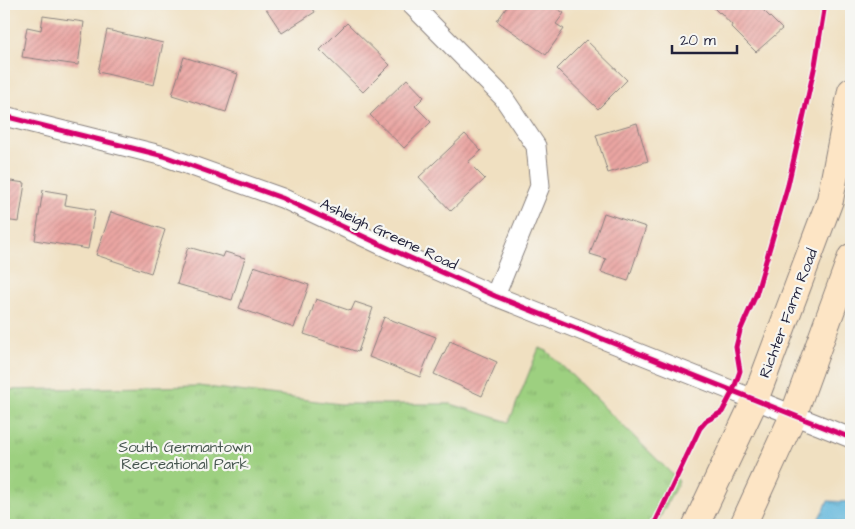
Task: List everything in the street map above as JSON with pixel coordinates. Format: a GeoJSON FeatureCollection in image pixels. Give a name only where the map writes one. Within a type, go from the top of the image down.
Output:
{"type":"FeatureCollection","features":[{"type":"Feature","properties":{"kind":"main road","name":"Richter Farm Road"},"geometry":{"type":"LineString","coordinates":[[696,525],[755,400],[830,200],[851,91]]}},
{"type":"Feature","properties":{"kind":"main road"},"geometry":{"type":"LineString","coordinates":[[742,525],[793,416],[851,257]]}},
{"type":"Feature","properties":{"kind":"street"},"geometry":{"type":"LineString","coordinates":[[411,4],[503,97],[536,146],[540,186],[495,296]]}},
{"type":"Feature","properties":{"kind":"street","name":"Ashleigh Greene Road"},"geometry":{"type":"LineString","coordinates":[[4,116],[164,156],[282,198],[495,296],[851,438]]}},
{"type":"Feature","properties":{"kind":"green space","name":"South Germantown Recreational Park"},"geometry":{"type":"Polygon","coordinates":[[[539,348],[547,351],[679,481],[656,525],[4,525],[4,390],[199,386],[340,404],[451,404],[509,422],[539,348]]]}},
{"type":"Feature","properties":{"kind":"water"},"geometry":{"type":"Polygon","coordinates":[[[828,501],[851,502],[851,525],[815,525],[828,501]]]}},
{"type":"Feature","properties":{"kind":"building"},"geometry":{"type":"Polygon","coordinates":[[[263,4],[310,4],[315,12],[282,33],[263,4]]]}},
{"type":"Feature","properties":{"kind":"building"},"geometry":{"type":"Polygon","coordinates":[[[509,4],[545,4],[549,7],[551,5],[564,13],[556,24],[564,29],[546,55],[497,21],[509,4]]]}},
{"type":"Feature","properties":{"kind":"building"},"geometry":{"type":"Polygon","coordinates":[[[710,4],[757,4],[782,29],[756,52],[731,27],[732,25],[720,12],[710,4]]]}},
{"type":"Feature","properties":{"kind":"building"},"geometry":{"type":"Polygon","coordinates":[[[43,16],[84,22],[78,65],[22,57],[27,27],[41,30],[43,16]]]}},
{"type":"Feature","properties":{"kind":"building"},"geometry":{"type":"Polygon","coordinates":[[[347,23],[390,65],[363,92],[320,50],[347,23]]]}},
{"type":"Feature","properties":{"kind":"building"},"geometry":{"type":"Polygon","coordinates":[[[107,30],[163,43],[154,85],[98,72],[107,30]]]}},
{"type":"Feature","properties":{"kind":"building"},"geometry":{"type":"Polygon","coordinates":[[[586,40],[627,80],[598,109],[557,69],[586,40]]]}},
{"type":"Feature","properties":{"kind":"building"},"geometry":{"type":"Polygon","coordinates":[[[184,57],[238,74],[226,112],[172,95],[184,57]]]}},
{"type":"Feature","properties":{"kind":"building"},"geometry":{"type":"Polygon","coordinates":[[[407,79],[424,97],[415,106],[431,122],[404,148],[370,115],[407,79]]]}},
{"type":"Feature","properties":{"kind":"building"},"geometry":{"type":"Polygon","coordinates":[[[637,123],[648,161],[608,173],[596,135],[637,123]]]}},
{"type":"Feature","properties":{"kind":"building"},"geometry":{"type":"Polygon","coordinates":[[[465,134],[481,151],[468,162],[485,179],[451,211],[419,177],[465,134]]]}},
{"type":"Feature","properties":{"kind":"building"},"geometry":{"type":"Polygon","coordinates":[[[4,180],[25,183],[19,222],[4,220],[4,180]]]}},
{"type":"Feature","properties":{"kind":"building"},"geometry":{"type":"Polygon","coordinates":[[[43,190],[67,194],[65,205],[95,210],[88,249],[35,240],[43,190]]]}},
{"type":"Feature","properties":{"kind":"building"},"geometry":{"type":"Polygon","coordinates":[[[111,212],[165,230],[151,273],[96,255],[111,212]]]}},
{"type":"Feature","properties":{"kind":"building"},"geometry":{"type":"Polygon","coordinates":[[[604,213],[646,227],[628,281],[601,272],[606,259],[590,254],[604,213]]]}},
{"type":"Feature","properties":{"kind":"building"},"geometry":{"type":"Polygon","coordinates":[[[188,247],[223,257],[225,252],[245,258],[232,300],[177,284],[188,247]]]}},
{"type":"Feature","properties":{"kind":"building"},"geometry":{"type":"Polygon","coordinates":[[[254,266],[309,285],[294,328],[239,308],[254,266]]]}},
{"type":"Feature","properties":{"kind":"building"},"geometry":{"type":"Polygon","coordinates":[[[316,299],[351,311],[355,302],[373,308],[358,352],[304,334],[316,299]]]}},
{"type":"Feature","properties":{"kind":"building"},"geometry":{"type":"Polygon","coordinates":[[[384,317],[436,337],[420,377],[369,357],[384,317]]]}},
{"type":"Feature","properties":{"kind":"building"},"geometry":{"type":"Polygon","coordinates":[[[450,341],[497,362],[482,396],[434,374],[450,341]]]}},
{"type":"Feature","properties":{"kind":"cycle path"},"geometry":{"type":"LineString","coordinates":[[654,525],[700,428],[706,421],[722,412],[733,391],[740,371],[736,347],[740,331],[756,295],[788,185],[815,65],[825,4]]}},
{"type":"Feature","properties":{"kind":"cycle path"},"geometry":{"type":"LineString","coordinates":[[4,116],[164,156],[282,198],[495,296],[851,438]]}}]}
